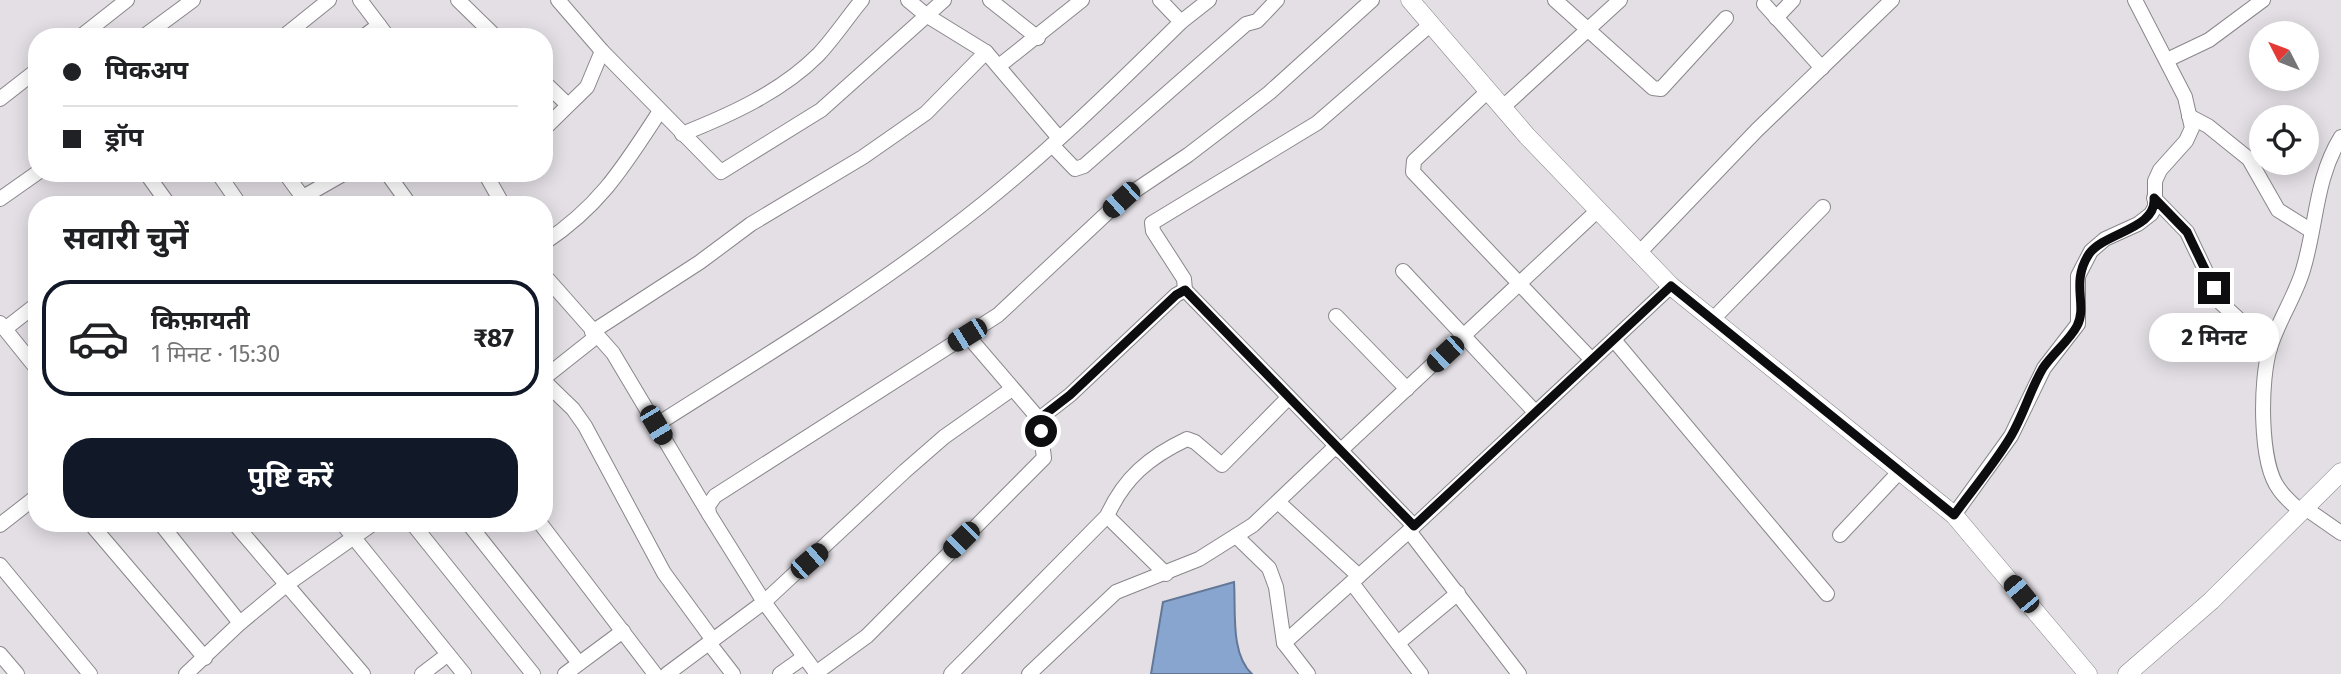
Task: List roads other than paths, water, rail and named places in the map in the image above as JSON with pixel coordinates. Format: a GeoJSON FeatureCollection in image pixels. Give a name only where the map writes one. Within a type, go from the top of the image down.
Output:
{"type":"FeatureCollection","features":[{"type":"Feature","properties":{"kind":"street"},"geometry":{"type":"LineString","coordinates":[[91,28],[127,0]]}},
{"type":"Feature","properties":{"kind":"street"},"geometry":{"type":"LineString","coordinates":[[155,28],[193,0]]}},
{"type":"Feature","properties":{"kind":"street"},"geometry":{"type":"LineString","coordinates":[[294,28],[329,0]]}},
{"type":"Feature","properties":{"kind":"street"},"geometry":{"type":"LineString","coordinates":[[360,0],[382,28]]}},
{"type":"Feature","properties":{"kind":"street"},"geometry":{"type":"LineString","coordinates":[[458,0],[487,28]]}},
{"type":"Feature","properties":{"kind":"street"},"geometry":{"type":"LineString","coordinates":[[558,0],[602,51],[718,171],[723,172],[821,110],[944,0]]}},
{"type":"Feature","properties":{"kind":"street"},"geometry":{"type":"LineString","coordinates":[[682,134],[726,116],[793,76],[817,56],[862,0]]}},
{"type":"Feature","properties":{"kind":"street"},"geometry":{"type":"LineString","coordinates":[[908,0],[926,15],[986,52],[1075,169],[1084,166],[1246,24],[1257,21],[1277,0]]}},
{"type":"Feature","properties":{"kind":"street"},"geometry":{"type":"LineString","coordinates":[[990,0],[1038,38]]}},
{"type":"Feature","properties":{"kind":"street"},"geometry":{"type":"LineString","coordinates":[[999,66],[1038,38],[1082,0]]}},
{"type":"Feature","properties":{"kind":"street"},"geometry":{"type":"LineString","coordinates":[[1160,0],[1181,22]]}},
{"type":"Feature","properties":{"kind":"street"},"geometry":{"type":"LineString","coordinates":[[656,425],[862,294],[950,230],[1056,141],[1181,22],[1209,0]]}},
{"type":"Feature","properties":{"kind":"street"},"geometry":{"type":"LineString","coordinates":[[709,514],[708,506],[715,496],[998,315],[1121,200],[1188,155],[1269,93],[1372,0]]}},
{"type":"Feature","properties":{"kind":"street"},"geometry":{"type":"LineString","coordinates":[[1410,0],[1502,108],[1638,254],[1671,286],[1954,515],[2088,674]]}},
{"type":"Feature","properties":{"kind":"street"},"geometry":{"type":"LineString","coordinates":[[1555,0],[1653,88],[1661,89],[1726,18]]}},
{"type":"Feature","properties":{"kind":"street"},"geometry":{"type":"LineString","coordinates":[[1502,108],[1620,0]]}},
{"type":"Feature","properties":{"kind":"street"},"geometry":{"type":"LineString","coordinates":[[1776,18],[1793,0]]}},
{"type":"Feature","properties":{"kind":"street"},"geometry":{"type":"LineString","coordinates":[[1638,254],[1892,0]]}},
{"type":"Feature","properties":{"kind":"street"},"geometry":{"type":"LineString","coordinates":[[1954,515],[2011,436],[2044,368],[2078,324],[2078,276],[2091,251],[2105,239],[2138,224],[2151,214],[2155,207],[2155,181],[2160,170],[2186,141],[2192,128],[2185,97],[2135,0]]}},
{"type":"Feature","properties":{"kind":"street"},"geometry":{"type":"LineString","coordinates":[[2167,60],[2209,40],[2263,0]]}},
{"type":"Feature","properties":{"kind":"street"},"geometry":{"type":"LineString","coordinates":[[1763,4],[1822,68]]}},
{"type":"Feature","properties":{"kind":"street"},"geometry":{"type":"LineString","coordinates":[[1431,24],[1317,123],[1152,223],[1153,231],[1184,279],[1185,290],[1412,529],[1519,674]]}},
{"type":"Feature","properties":{"kind":"street"},"geometry":{"type":"LineString","coordinates":[[553,120],[587,87],[602,51]]}},
{"type":"Feature","properties":{"kind":"street"},"geometry":{"type":"LineString","coordinates":[[553,372],[595,334],[751,224],[863,157],[926,113],[986,52]]}},
{"type":"Feature","properties":{"kind":"street"},"geometry":{"type":"LineString","coordinates":[[0,99],[28,77]]}},
{"type":"Feature","properties":{"kind":"street"},"geometry":{"type":"LineString","coordinates":[[553,91],[568,105]]}},
{"type":"Feature","properties":{"kind":"street"},"geometry":{"type":"LineString","coordinates":[[1488,91],[1413,161],[1413,172],[1592,360]]}},
{"type":"Feature","properties":{"kind":"street"},"geometry":{"type":"LineString","coordinates":[[553,237],[611,187],[660,111]]}},
{"type":"Feature","properties":{"kind":"street"},"geometry":{"type":"LineString","coordinates":[[2189,116],[2208,126],[2249,159],[2278,211],[2310,230]]}},
{"type":"Feature","properties":{"kind":"street"},"geometry":{"type":"LineString","coordinates":[[2341,137],[2325,168],[2304,268],[2270,348],[2262,393],[2268,455],[2277,488],[2303,510],[2341,533]]}},
{"type":"Feature","properties":{"kind":"street"},"geometry":{"type":"LineString","coordinates":[[0,199],[28,179]]}},
{"type":"Feature","properties":{"kind":"street"},"geometry":{"type":"LineString","coordinates":[[312,196],[332,182]]}},
{"type":"Feature","properties":{"kind":"street"},"geometry":{"type":"LineString","coordinates":[[2154,198],[2187,232],[2221,303],[2270,348]]}},
{"type":"Feature","properties":{"kind":"street"},"geometry":{"type":"LineString","coordinates":[[1713,319],[1823,207]]}},
{"type":"Feature","properties":{"kind":"street"},"geometry":{"type":"LineString","coordinates":[[1029,674],[1111,596],[1166,573],[1253,525],[1407,389],[1597,211]]}},
{"type":"Feature","properties":{"kind":"street"},"geometry":{"type":"LineString","coordinates":[[1403,271],[1535,412]]}},
{"type":"Feature","properties":{"kind":"street"},"geometry":{"type":"LineString","coordinates":[[553,285],[612,353],[764,602],[817,674],[867,636],[1044,458],[1039,419],[967,335]]}},
{"type":"Feature","properties":{"kind":"street"},"geometry":{"type":"LineString","coordinates":[[1284,643],[1412,529],[1671,286]]}},
{"type":"Feature","properties":{"kind":"street"},"geometry":{"type":"LineString","coordinates":[[1039,419],[1070,395],[1176,295],[1185,290]]}},
{"type":"Feature","properties":{"kind":"street"},"geometry":{"type":"LineString","coordinates":[[28,310],[2,326],[28,358]]}},
{"type":"Feature","properties":{"kind":"street"},"geometry":{"type":"LineString","coordinates":[[1336,316],[1407,389]]}},
{"type":"Feature","properties":{"kind":"street"},"geometry":{"type":"LineString","coordinates":[[1614,340],[1827,594]]}},
{"type":"Feature","properties":{"kind":"street"},"geometry":{"type":"LineString","coordinates":[[667,674],[764,602],[944,437],[1013,388]]}},
{"type":"Feature","properties":{"kind":"street"},"geometry":{"type":"LineString","coordinates":[[553,389],[585,426],[664,573],[733,674]]}},
{"type":"Feature","properties":{"kind":"street"},"geometry":{"type":"LineString","coordinates":[[951,674],[1107,516],[1118,493],[1148,461],[1187,439],[1195,442],[1222,465],[1288,398]]}},
{"type":"Feature","properties":{"kind":"street"},"geometry":{"type":"LineString","coordinates":[[1840,535],[1901,470]]}},
{"type":"Feature","properties":{"kind":"street"},"geometry":{"type":"LineString","coordinates":[[2127,674],[2211,601],[2341,472]]}},
{"type":"Feature","properties":{"kind":"street"},"geometry":{"type":"LineString","coordinates":[[1278,502],[1355,579],[1421,674]]}},
{"type":"Feature","properties":{"kind":"street"},"geometry":{"type":"LineString","coordinates":[[0,526],[28,503]]}},
{"type":"Feature","properties":{"kind":"street"},"geometry":{"type":"LineString","coordinates":[[1107,516],[1166,573]]}},
{"type":"Feature","properties":{"kind":"street"},"geometry":{"type":"LineString","coordinates":[[98,532],[205,658]]}},
{"type":"Feature","properties":{"kind":"street"},"geometry":{"type":"LineString","coordinates":[[167,532],[240,623]]}},
{"type":"Feature","properties":{"kind":"street"},"geometry":{"type":"LineString","coordinates":[[242,532],[363,674]]}},
{"type":"Feature","properties":{"kind":"street"},"geometry":{"type":"LineString","coordinates":[[350,532],[464,674]]}},
{"type":"Feature","properties":{"kind":"street"},"geometry":{"type":"LineString","coordinates":[[187,674],[240,623],[286,585],[361,532]]}},
{"type":"Feature","properties":{"kind":"street"},"geometry":{"type":"LineString","coordinates":[[419,532],[533,674]]}},
{"type":"Feature","properties":{"kind":"street"},"geometry":{"type":"LineString","coordinates":[[475,532],[579,663]]}},
{"type":"Feature","properties":{"kind":"street"},"geometry":{"type":"LineString","coordinates":[[547,532],[655,674]]}},
{"type":"Feature","properties":{"kind":"street"},"geometry":{"type":"LineString","coordinates":[[1236,536],[1269,568],[1276,587],[1284,643],[1308,674]]}},
{"type":"Feature","properties":{"kind":"street"},"geometry":{"type":"LineString","coordinates":[[0,565],[90,674]]}},
{"type":"Feature","properties":{"kind":"street"},"geometry":{"type":"LineString","coordinates":[[1398,643],[1458,593]]}},
{"type":"Feature","properties":{"kind":"street"},"geometry":{"type":"LineString","coordinates":[[566,674],[623,631]]}},
{"type":"Feature","properties":{"kind":"street"},"geometry":{"type":"LineString","coordinates":[[0,654],[17,674]]}},
{"type":"Feature","properties":{"kind":"street"},"geometry":{"type":"LineString","coordinates":[[422,674],[447,655]]}},
{"type":"Feature","properties":{"kind":"street"},"geometry":{"type":"LineString","coordinates":[[780,674],[804,657]]}},
{"type":"Feature","properties":{"kind":"water"},"geometry":{"type":"Polygon","coordinates":[[[1234,582],[1237,643],[1240,655],[1252,674],[1151,674],[1163,602],[1234,582]]]}}]}
